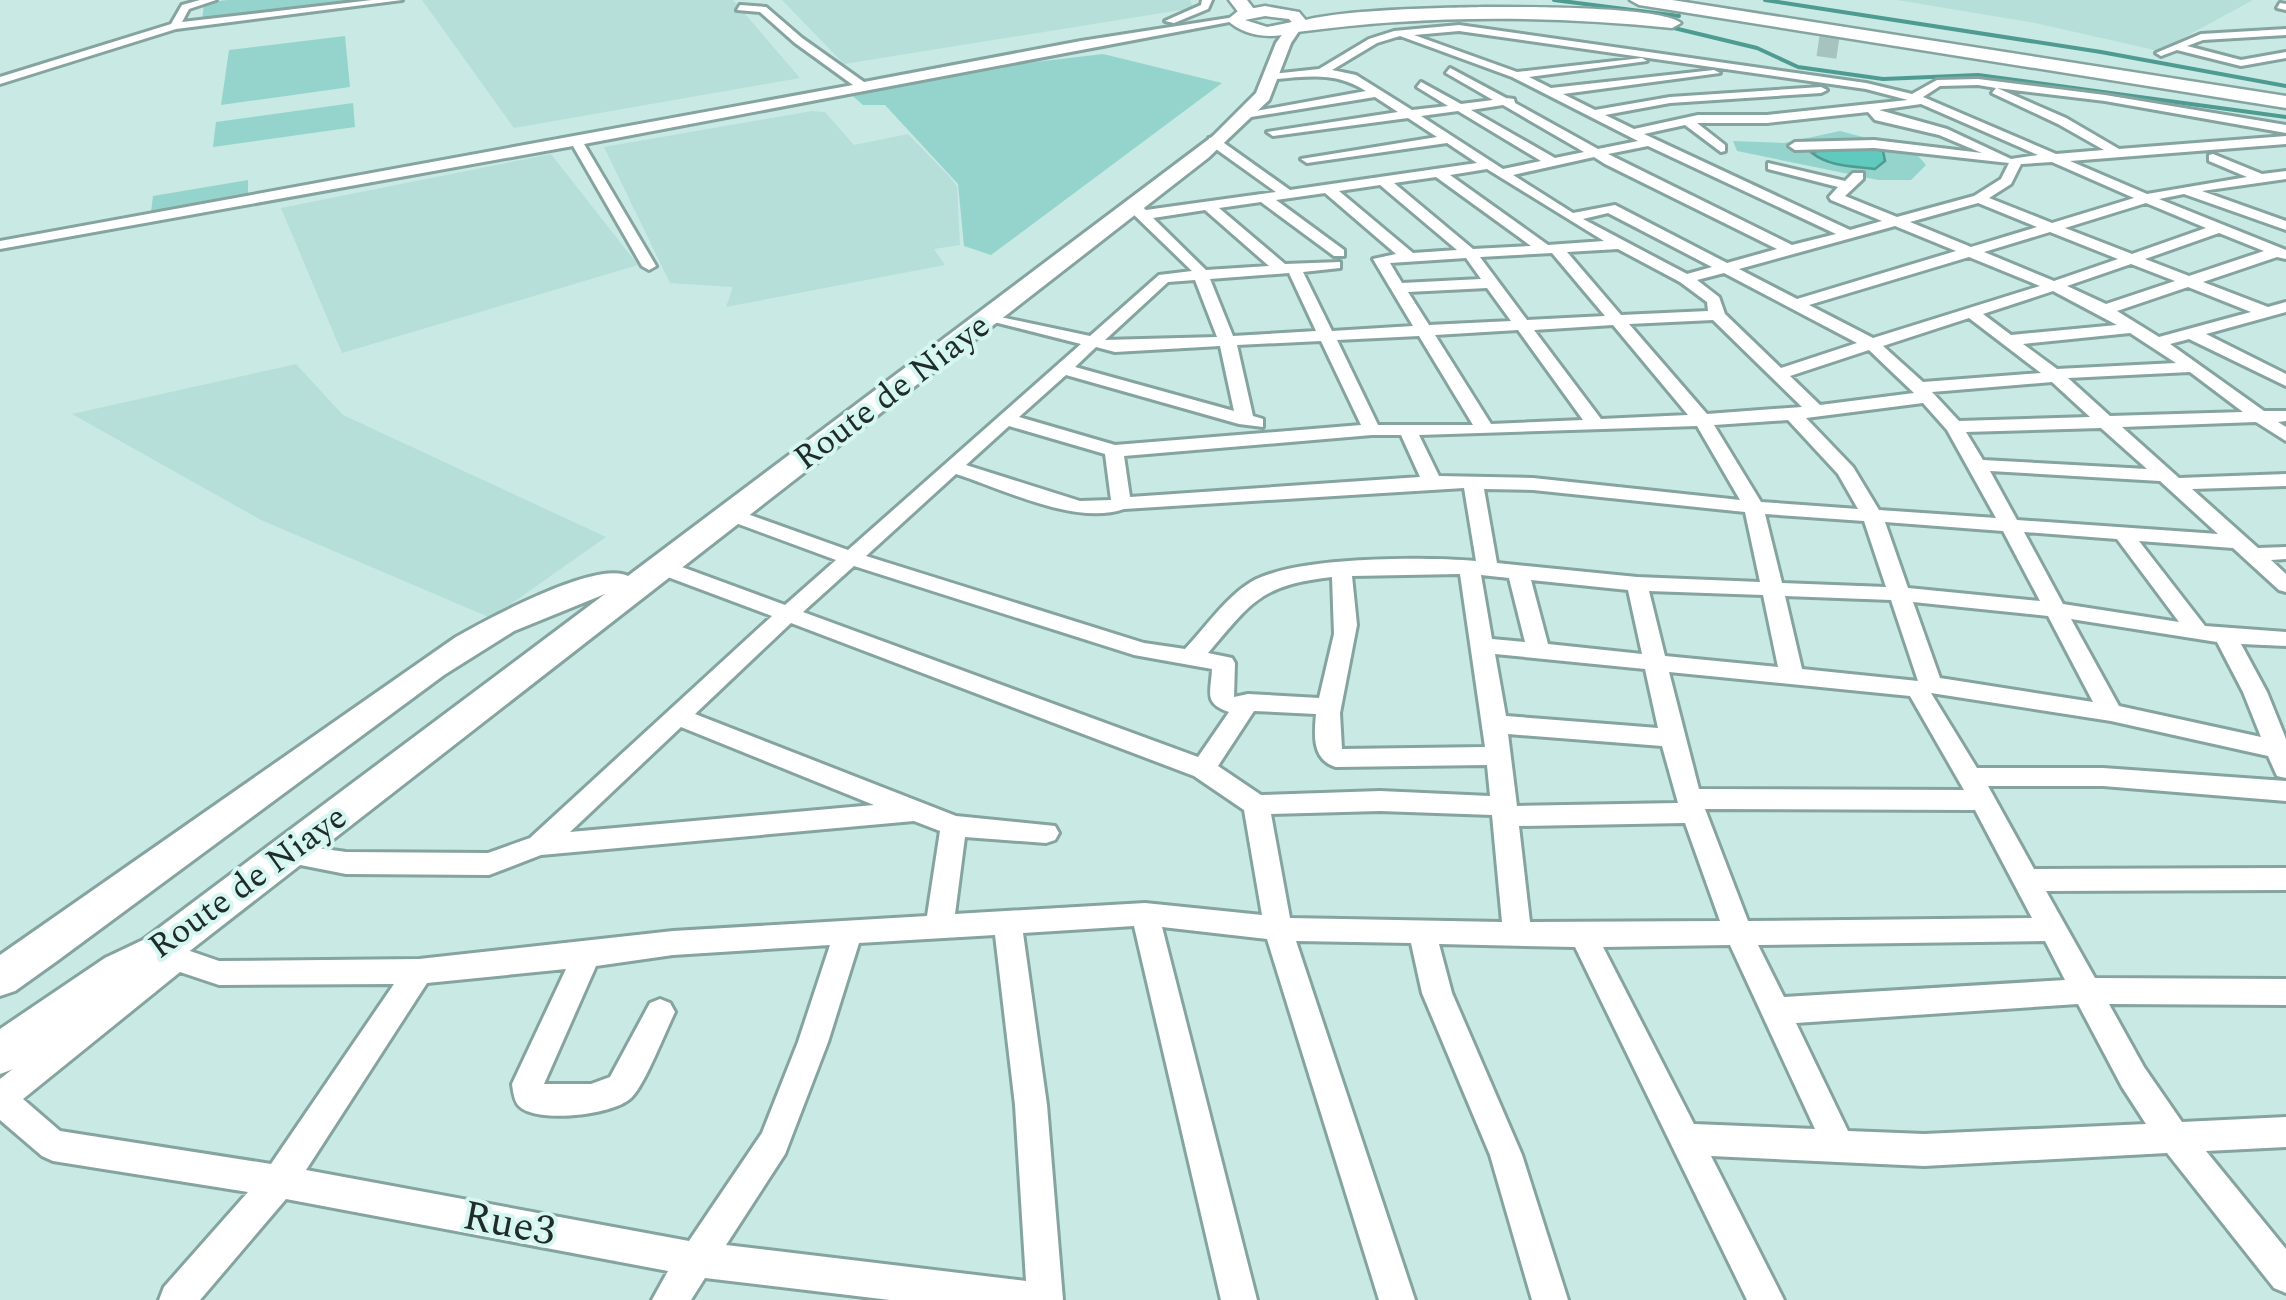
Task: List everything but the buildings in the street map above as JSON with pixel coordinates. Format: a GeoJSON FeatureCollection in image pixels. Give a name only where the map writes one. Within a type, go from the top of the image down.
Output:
{"type":"FeatureCollection","features":[{"type":"Feature","properties":{"kind":"highway"},"geometry":{"type":"LineString","coordinates":[[1639,0],[2286,99]]}},
{"type":"Feature","properties":{"kind":"highway"},"geometry":{"type":"LineString","coordinates":[[1682,0],[1929,37]]}},
{"type":"Feature","properties":{"kind":"highway"},"geometry":{"type":"LineString","coordinates":[[1740,0],[2286,99]]}},
{"type":"Feature","properties":{"kind":"highway"},"geometry":{"type":"LineString","coordinates":[[1300,16],[1586,14],[1821,42]]}},
{"type":"Feature","properties":{"kind":"highway"},"geometry":{"type":"LineString","coordinates":[[1847,46],[2286,110]]}},
{"type":"Feature","properties":{"kind":"main road"},"geometry":{"type":"LineString","coordinates":[[1268,79],[1263,48],[1247,17],[1300,16]]}},
{"type":"Feature","properties":{"kind":"main road"},"geometry":{"type":"LineString","coordinates":[[1268,79],[1283,40],[1300,16]]}},
{"type":"Feature","properties":{"kind":"main road","name":"Route de Niaye"},"geometry":{"type":"LineString","coordinates":[[120,971],[144,940],[224,874],[616,581],[726,512],[1137,211],[1250,112],[1268,79]]}},
{"type":"Feature","properties":{"kind":"main road","name":"Route de Niaye"},"geometry":{"type":"LineString","coordinates":[[120,971],[167,955],[288,854],[664,568],[726,512],[1268,79]]}},
{"type":"Feature","properties":{"kind":"main road"},"geometry":{"type":"LineString","coordinates":[[0,978],[431,668],[544,605],[588,587],[616,581]]}},
{"type":"Feature","properties":{"kind":"main road"},"geometry":{"type":"LineString","coordinates":[[0,1054],[120,971]]}},
{"type":"Feature","properties":{"kind":"street"},"geometry":{"type":"LineString","coordinates":[[174,26],[185,7],[211,0]]}},
{"type":"Feature","properties":{"kind":"street"},"geometry":{"type":"LineString","coordinates":[[1167,30],[1166,23],[1205,7],[1208,0]]}},
{"type":"Feature","properties":{"kind":"street"},"geometry":{"type":"LineString","coordinates":[[0,81],[174,26],[401,4]]}},
{"type":"Feature","properties":{"kind":"street"},"geometry":{"type":"LineString","coordinates":[[740,8],[763,9],[786,34],[822,54],[863,87]]}},
{"type":"Feature","properties":{"kind":"street"},"geometry":{"type":"LineString","coordinates":[[0,245],[1247,17]]}},
{"type":"Feature","properties":{"kind":"street"},"geometry":{"type":"LineString","coordinates":[[1322,72],[1372,40],[1398,32],[1479,29],[1866,86],[1920,100],[2281,254]]}},
{"type":"Feature","properties":{"kind":"street"},"geometry":{"type":"LineString","coordinates":[[1398,32],[1516,76],[1848,234]]}},
{"type":"Feature","properties":{"kind":"street"},"geometry":{"type":"LineString","coordinates":[[2161,53],[2201,36],[2286,32]]}},
{"type":"Feature","properties":{"kind":"street"},"geometry":{"type":"LineString","coordinates":[[1550,56],[1577,46],[1612,65]]}},
{"type":"Feature","properties":{"kind":"street"},"geometry":{"type":"LineString","coordinates":[[2176,47],[2244,64],[2286,55]]}},
{"type":"Feature","properties":{"kind":"street"},"geometry":{"type":"LineString","coordinates":[[1516,76],[1670,58]]}},
{"type":"Feature","properties":{"kind":"street"},"geometry":{"type":"LineString","coordinates":[[1492,66],[1517,60]]}},
{"type":"Feature","properties":{"kind":"street"},"geometry":{"type":"LineString","coordinates":[[1273,132],[1415,116],[1734,69]]}},
{"type":"Feature","properties":{"kind":"street"},"geometry":{"type":"LineString","coordinates":[[1450,71],[1600,154],[1790,250]]}},
{"type":"Feature","properties":{"kind":"street"},"geometry":{"type":"LineString","coordinates":[[1268,79],[1322,72],[1350,76],[1571,218],[1685,279],[1714,300],[1717,314],[1781,373],[1872,515],[1902,594],[1924,687],[1968,777],[2107,1034],[2174,1137],[2286,1276]]}},
{"type":"Feature","properties":{"kind":"street"},"geometry":{"type":"LineString","coordinates":[[1783,75],[1792,85],[1814,91],[1851,111]]}},
{"type":"Feature","properties":{"kind":"street"},"geometry":{"type":"LineString","coordinates":[[1874,113],[1920,100],[1938,82],[1978,82],[2105,98],[2286,129]]}},
{"type":"Feature","properties":{"kind":"street"},"geometry":{"type":"LineString","coordinates":[[1978,82],[2062,121],[2114,160],[2168,192]]}},
{"type":"Feature","properties":{"kind":"street"},"geometry":{"type":"LineString","coordinates":[[1421,85],[1554,163]]}},
{"type":"Feature","properties":{"kind":"street"},"geometry":{"type":"LineString","coordinates":[[1590,114],[1675,100],[1866,86]]}},
{"type":"Feature","properties":{"kind":"street"},"geometry":{"type":"LineString","coordinates":[[1250,112],[1377,93]]}},
{"type":"Feature","properties":{"kind":"street"},"geometry":{"type":"LineString","coordinates":[[1632,133],[1688,121],[1851,111],[1874,113],[1965,139],[2010,160]]}},
{"type":"Feature","properties":{"kind":"street"},"geometry":{"type":"LineString","coordinates":[[1250,112],[1307,159],[1410,258]]}},
{"type":"Feature","properties":{"kind":"street"},"geometry":{"type":"LineString","coordinates":[[1874,113],[1888,146]]}},
{"type":"Feature","properties":{"kind":"street"},"geometry":{"type":"LineString","coordinates":[[1688,121],[1721,148]]}},
{"type":"Feature","properties":{"kind":"street"},"geometry":{"type":"LineString","coordinates":[[1307,159],[1451,139]]}},
{"type":"Feature","properties":{"kind":"street"},"geometry":{"type":"LineString","coordinates":[[1795,146],[1888,146],[2010,160],[2114,160],[2286,140]]}},
{"type":"Feature","properties":{"kind":"street"},"geometry":{"type":"LineString","coordinates":[[576,141],[649,266]]}},
{"type":"Feature","properties":{"kind":"street"},"geometry":{"type":"LineString","coordinates":[[1213,141],[1286,193]]}},
{"type":"Feature","properties":{"kind":"street"},"geometry":{"type":"LineString","coordinates":[[1137,211],[1208,206],[1438,172],[1554,163],[1649,142]]}},
{"type":"Feature","properties":{"kind":"street"},"geometry":{"type":"LineString","coordinates":[[2243,143],[2272,156]]}},
{"type":"Feature","properties":{"kind":"street"},"geometry":{"type":"LineString","coordinates":[[2213,158],[2260,178]]}},
{"type":"Feature","properties":{"kind":"street"},"geometry":{"type":"LineString","coordinates":[[1685,279],[1980,199],[2006,181],[2010,160]]}},
{"type":"Feature","properties":{"kind":"street"},"geometry":{"type":"LineString","coordinates":[[1773,166],[1853,181],[1836,197],[2105,310],[2194,367],[2286,436]]}},
{"type":"Feature","properties":{"kind":"street"},"geometry":{"type":"LineString","coordinates":[[1438,172],[1551,250],[1702,420],[1754,507],[1792,677]]}},
{"type":"Feature","properties":{"kind":"street"},"geometry":{"type":"LineString","coordinates":[[1797,304],[2168,192],[2283,176]]}},
{"type":"Feature","properties":{"kind":"street"},"geometry":{"type":"LineString","coordinates":[[1382,180],[1470,254],[1596,426]]}},
{"type":"Feature","properties":{"kind":"street"},"geometry":{"type":"LineString","coordinates":[[2214,185],[2286,210]]}},
{"type":"Feature","properties":{"kind":"street"},"geometry":{"type":"LineString","coordinates":[[2186,190],[2286,226]]}},
{"type":"Feature","properties":{"kind":"street"},"geometry":{"type":"LineString","coordinates":[[539,845],[788,614],[1166,276],[1288,268],[1337,259],[1264,197]]}},
{"type":"Feature","properties":{"kind":"street"},"geometry":{"type":"LineString","coordinates":[[1980,199],[2266,312]]}},
{"type":"Feature","properties":{"kind":"street"},"geometry":{"type":"LineString","coordinates":[[1208,206],[1288,268],[1372,430]]}},
{"type":"Feature","properties":{"kind":"street"},"geometry":{"type":"LineString","coordinates":[[1571,218],[1610,208],[1873,345],[1954,427],[2058,610],[2110,713]]}},
{"type":"Feature","properties":{"kind":"street"},"geometry":{"type":"LineString","coordinates":[[1137,211],[1191,258],[1200,273],[1228,343],[1244,420]]}},
{"type":"Feature","properties":{"kind":"street"},"geometry":{"type":"LineString","coordinates":[[1781,373],[2218,229]]}},
{"type":"Feature","properties":{"kind":"street"},"geometry":{"type":"LineString","coordinates":[[1486,430],[1380,259],[1618,245]]}},
{"type":"Feature","properties":{"kind":"street"},"geometry":{"type":"LineString","coordinates":[[2105,310],[2281,254]]}},
{"type":"Feature","properties":{"kind":"street"},"geometry":{"type":"LineString","coordinates":[[1398,288],[1493,283]]}},
{"type":"Feature","properties":{"kind":"street"},"geometry":{"type":"LineString","coordinates":[[2156,343],[2286,306]]}},
{"type":"Feature","properties":{"kind":"street"},"geometry":{"type":"LineString","coordinates":[[1972,312],[2055,376],[2286,585]]}},
{"type":"Feature","properties":{"kind":"street"},"geometry":{"type":"LineString","coordinates":[[992,317],[1111,347],[1717,314]]}},
{"type":"Feature","properties":{"kind":"street"},"geometry":{"type":"LineString","coordinates":[[2009,340],[2132,328]]}},
{"type":"Feature","properties":{"kind":"street"},"geometry":{"type":"LineString","coordinates":[[2192,334],[2286,381]]}},
{"type":"Feature","properties":{"kind":"street"},"geometry":{"type":"LineString","coordinates":[[1006,419],[1114,451],[1372,430],[1596,426],[1804,413],[2055,376],[2194,367]]}},
{"type":"Feature","properties":{"kind":"street"},"geometry":{"type":"LineString","coordinates":[[1063,368],[1299,437]]}},
{"type":"Feature","properties":{"kind":"street"},"geometry":{"type":"LineString","coordinates":[[1954,427],[2286,416]]}},
{"type":"Feature","properties":{"kind":"street"},"geometry":{"type":"LineString","coordinates":[[1408,431],[1432,482]]}},
{"type":"Feature","properties":{"kind":"street"},"geometry":{"type":"LineString","coordinates":[[1114,451],[1121,503]]}},
{"type":"Feature","properties":{"kind":"street"},"geometry":{"type":"LineString","coordinates":[[1977,465],[2173,480],[2286,480]]}},
{"type":"Feature","properties":{"kind":"street"},"geometry":{"type":"LineString","coordinates":[[954,468],[1078,508],[1432,482],[1533,484],[1754,507],[2124,535],[2286,553]]}},
{"type":"Feature","properties":{"kind":"street"},"geometry":{"type":"LineString","coordinates":[[1474,482],[1481,645],[1495,724],[1517,931]]}},
{"type":"Feature","properties":{"kind":"street"},"geometry":{"type":"LineString","coordinates":[[726,512],[851,558],[1142,650],[1192,656],[1226,666],[1222,701],[1241,708]]}},
{"type":"Feature","properties":{"kind":"street"},"geometry":{"type":"LineString","coordinates":[[2124,535],[2199,633]]}},
{"type":"Feature","properties":{"kind":"street"},"geometry":{"type":"LineString","coordinates":[[1192,656],[1262,586],[1341,570],[1478,567],[1638,584],[1902,594],[2058,610],[2199,633],[2286,639]]}},
{"type":"Feature","properties":{"kind":"street"},"geometry":{"type":"LineString","coordinates":[[664,568],[1204,769],[1256,805],[1380,801],[1504,811],[1983,800]]}},
{"type":"Feature","properties":{"kind":"street"},"geometry":{"type":"LineString","coordinates":[[1341,570],[1347,599],[1344,644],[1330,706],[1328,748],[1336,758],[1496,756]]}},
{"type":"Feature","properties":{"kind":"street"},"geometry":{"type":"LineString","coordinates":[[1518,571],[1538,650]]}},
{"type":"Feature","properties":{"kind":"street"},"geometry":{"type":"LineString","coordinates":[[1638,584],[1658,663],[1670,738],[1691,806],[1739,934],[1840,1146]]}},
{"type":"Feature","properties":{"kind":"street"},"geometry":{"type":"LineString","coordinates":[[2225,636],[2283,757]]}},
{"type":"Feature","properties":{"kind":"street"},"geometry":{"type":"LineString","coordinates":[[1481,645],[1924,687],[2110,713],[2283,757]]}},
{"type":"Feature","properties":{"kind":"street"},"geometry":{"type":"LineString","coordinates":[[1204,769],[1248,702],[1330,706]]}},
{"type":"Feature","properties":{"kind":"street"},"geometry":{"type":"LineString","coordinates":[[676,716],[954,826],[1046,833]]}},
{"type":"Feature","properties":{"kind":"street"},"geometry":{"type":"LineString","coordinates":[[1495,724],[1670,738]]}},
{"type":"Feature","properties":{"kind":"street"},"geometry":{"type":"LineString","coordinates":[[1968,777],[2102,777],[2286,791]]}},
{"type":"Feature","properties":{"kind":"street"},"geometry":{"type":"LineString","coordinates":[[1256,805],[1278,929],[1397,1300]]}},
{"type":"Feature","properties":{"kind":"street"},"geometry":{"type":"LineString","coordinates":[[288,854],[346,862],[489,864],[539,845],[913,811]]}},
{"type":"Feature","properties":{"kind":"street"},"geometry":{"type":"LineString","coordinates":[[939,928],[954,826]]}},
{"type":"Feature","properties":{"kind":"street"},"geometry":{"type":"LineString","coordinates":[[2025,880],[2286,879]]}},
{"type":"Feature","properties":{"kind":"street"},"geometry":{"type":"LineString","coordinates":[[0,1099],[167,955],[220,972],[419,970],[673,943],[1145,914],[1278,929],[1583,935],[2051,929]]}},
{"type":"Feature","properties":{"kind":"street"},"geometry":{"type":"LineString","coordinates":[[1145,914],[1238,1300]]}},
{"type":"Feature","properties":{"kind":"street"},"geometry":{"type":"LineString","coordinates":[[1008,925],[1031,1105],[1045,1300]]}},
{"type":"Feature","properties":{"kind":"street"},"geometry":{"type":"LineString","coordinates":[[1422,930],[1437,993],[1506,1155],[1550,1300]]}},
{"type":"Feature","properties":{"kind":"street"},"geometry":{"type":"LineString","coordinates":[[670,1300],[774,1143],[814,1042],[848,932]]}},
{"type":"Feature","properties":{"kind":"street"},"geometry":{"type":"LineString","coordinates":[[1583,935],[1766,1300]]}},
{"type":"Feature","properties":{"kind":"street"},"geometry":{"type":"LineString","coordinates":[[587,955],[528,1084],[529,1096],[534,1100],[601,1099],[614,1092],[621,1086],[660,1012]]}},
{"type":"Feature","properties":{"kind":"street"},"geometry":{"type":"LineString","coordinates":[[177,1300],[279,1181],[419,970]]}},
{"type":"Feature","properties":{"kind":"street"},"geometry":{"type":"LineString","coordinates":[[1773,1011],[2086,992],[2286,992]]}},
{"type":"Feature","properties":{"kind":"street","name":"Rue3"},"geometry":{"type":"LineString","coordinates":[[0,1099],[53,1146],[279,1181],[695,1259],[1035,1300]]}},
{"type":"Feature","properties":{"kind":"street"},"geometry":{"type":"LineString","coordinates":[[1687,1139],[1924,1150],[2286,1132]]}},
{"type":"Feature","properties":{"kind":"shaded area"},"geometry":{"type":"Polygon","coordinates":[[[380,0],[202,21],[204,3],[380,0]]]}},
{"type":"Feature","properties":{"kind":"shaded area"},"geometry":{"type":"Polygon","coordinates":[[[422,0],[733,0],[800,78],[514,128],[422,0]]]}},
{"type":"Feature","properties":{"kind":"shaded area"},"geometry":{"type":"Polygon","coordinates":[[[782,0],[1190,0],[1193,8],[844,64],[782,0]]]}},
{"type":"Feature","properties":{"kind":"shaded area"},"geometry":{"type":"Polygon","coordinates":[[[1897,0],[2253,0],[2159,51],[2035,23],[1897,0]]]}},
{"type":"Feature","properties":{"kind":"shaded area"},"geometry":{"type":"Polygon","coordinates":[[[345,36],[350,87],[221,105],[229,50],[345,36]]]}},
{"type":"Feature","properties":{"kind":"shaded area"},"geometry":{"type":"Polygon","coordinates":[[[1103,54],[1222,83],[991,255],[964,246],[958,184],[885,105],[863,105],[849,93],[975,69],[1103,54]]]}},
{"type":"Feature","properties":{"kind":"shaded area"},"geometry":{"type":"Polygon","coordinates":[[[353,103],[355,127],[213,147],[216,122],[353,103]]]}},
{"type":"Feature","properties":{"kind":"shaded area"},"geometry":{"type":"Polygon","coordinates":[[[812,111],[825,112],[854,145],[908,134],[948,175],[957,186],[960,245],[934,249],[945,265],[726,307],[733,287],[670,283],[604,147],[812,111]]]}},
{"type":"Feature","properties":{"kind":"shaded area"},"geometry":{"type":"Polygon","coordinates":[[[1840,131],[1913,150],[1926,165],[1911,180],[1878,180],[1737,151],[1733,141],[1784,143],[1840,131]]]}},
{"type":"Feature","properties":{"kind":"shaded area"},"geometry":{"type":"Polygon","coordinates":[[[551,154],[638,265],[342,353],[281,208],[551,154]]]}},
{"type":"Feature","properties":{"kind":"shaded area"},"geometry":{"type":"Polygon","coordinates":[[[248,180],[248,196],[151,212],[153,196],[248,180]]]}},
{"type":"Feature","properties":{"kind":"shaded area"},"geometry":{"type":"Polygon","coordinates":[[[296,364],[343,415],[606,537],[491,618],[261,520],[72,414],[296,364]]]}},
{"type":"Feature","properties":{"kind":"water"},"geometry":{"type":"Polygon","coordinates":[[[1865,146],[1883,151],[1885,161],[1875,169],[1834,163],[1812,153],[1824,148],[1865,146]]]}},
{"type":"Feature","properties":{"kind":"waterway"},"geometry":{"type":"LineString","coordinates":[[1554,0],[1679,16]]}},
{"type":"Feature","properties":{"kind":"waterway"},"geometry":{"type":"LineString","coordinates":[[1765,0],[2101,52],[2286,86]]}},
{"type":"Feature","properties":{"kind":"waterway"},"geometry":{"type":"LineString","coordinates":[[1674,28],[1757,48],[1798,67],[1883,79],[1978,75],[2286,117]]}},
{"type":"Feature","properties":{"kind":"tunnel"},"geometry":{"type":"LineString","coordinates":[[1818,46],[1845,50]]}}]}
